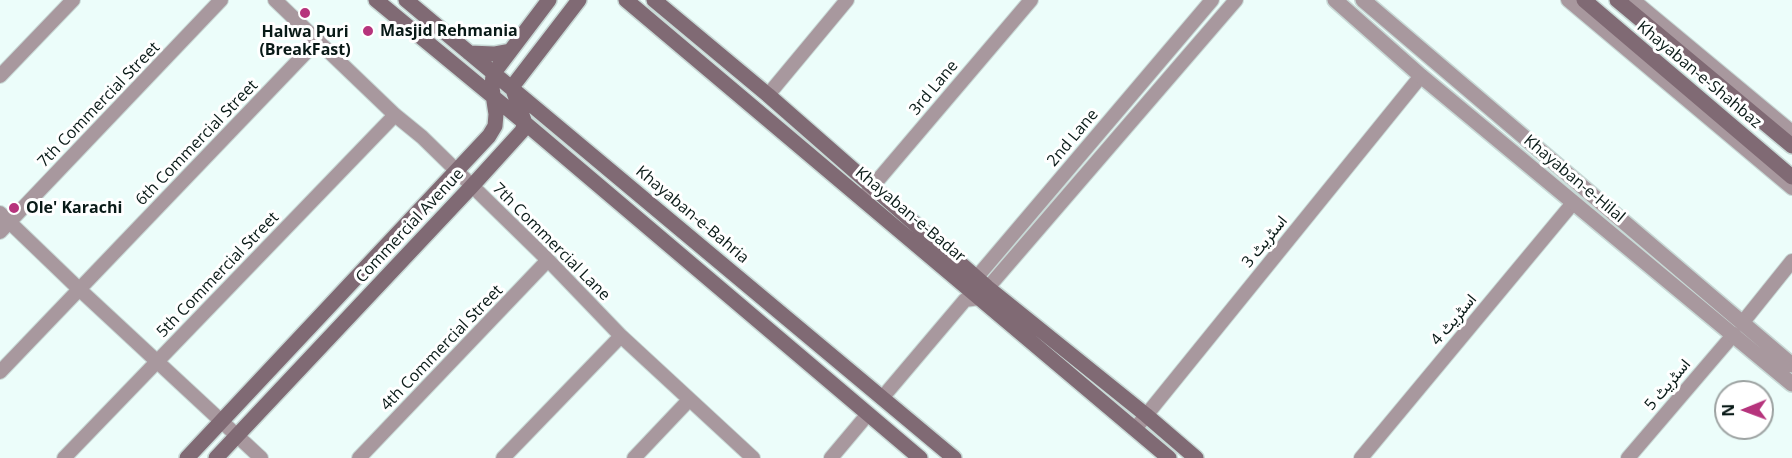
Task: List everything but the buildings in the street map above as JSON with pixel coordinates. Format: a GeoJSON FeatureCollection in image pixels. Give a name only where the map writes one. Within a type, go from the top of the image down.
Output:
{"type":"FeatureCollection","features":[{"type":"Feature","properties":{"kind":"main road"},"geometry":{"type":"LineString","coordinates":[[376,0],[525,123],[920,458]]}},
{"type":"Feature","properties":{"kind":"main road","name":"Khayaban-e-Bahria"},"geometry":{"type":"LineString","coordinates":[[406,0],[954,458]]}},
{"type":"Feature","properties":{"kind":"main road"},"geometry":{"type":"LineString","coordinates":[[493,74],[549,0]]}},
{"type":"Feature","properties":{"kind":"main road"},"geometry":{"type":"LineString","coordinates":[[525,123],[512,87],[579,0]]}},
{"type":"Feature","properties":{"kind":"main road","name":"Khayaban-e-Badar"},"geometry":{"type":"LineString","coordinates":[[626,0],[868,192]]}},
{"type":"Feature","properties":{"kind":"main road","name":"Khayaban-e-Badar"},"geometry":{"type":"LineString","coordinates":[[654,0],[768,95],[868,192],[975,290],[1169,458]]}},
{"type":"Feature","properties":{"kind":"main road","name":"Khayaban-e-Shahbaz"},"geometry":{"type":"LineString","coordinates":[[1584,0],[1792,177]]}},
{"type":"Feature","properties":{"kind":"main road","name":"Khayaban-e-Shahbaz"},"geometry":{"type":"LineString","coordinates":[[1617,0],[1792,146]]}},
{"type":"Feature","properties":{"kind":"main road"},"geometry":{"type":"LineString","coordinates":[[469,53],[510,51]]}},
{"type":"Feature","properties":{"kind":"main road","name":"Commercial Avenue"},"geometry":{"type":"LineString","coordinates":[[187,458],[494,130],[496,114],[492,88],[493,74]]}},
{"type":"Feature","properties":{"kind":"main road","name":"Commercial Avenue"},"geometry":{"type":"LineString","coordinates":[[216,458],[472,186],[522,131],[525,123]]}},
{"type":"Feature","properties":{"kind":"main road"},"geometry":{"type":"LineString","coordinates":[[688,261],[701,246]]}},
{"type":"Feature","properties":{"kind":"main road","name":"Khayaban-e-Badar"},"geometry":{"type":"LineString","coordinates":[[975,290],[1146,415],[1196,458]]}},
{"type":"Feature","properties":{"kind":"street"},"geometry":{"type":"LineString","coordinates":[[0,76],[73,0]]}},
{"type":"Feature","properties":{"kind":"street","name":"7th Commercial Street"},"geometry":{"type":"LineString","coordinates":[[3,222],[221,0]]}},
{"type":"Feature","properties":{"kind":"street","name":"7th Commercial Lane"},"geometry":{"type":"LineString","coordinates":[[274,0],[395,115],[422,137],[548,260],[621,336],[753,458]]}},
{"type":"Feature","properties":{"kind":"street"},"geometry":{"type":"LineString","coordinates":[[768,95],[847,0]]}},
{"type":"Feature","properties":{"kind":"street","name":"3rd Lane"},"geometry":{"type":"LineString","coordinates":[[868,192],[1031,0]]}},
{"type":"Feature","properties":{"kind":"street","name":"2nd Lane"},"geometry":{"type":"LineString","coordinates":[[975,290],[1212,0]]}},
{"type":"Feature","properties":{"kind":"street"},"geometry":{"type":"LineString","coordinates":[[882,398],[975,290],[1236,0]]}},
{"type":"Feature","properties":{"kind":"street","name":"Khayaban-e-Hilal"},"geometry":{"type":"LineString","coordinates":[[1335,0],[1421,76],[1573,203],[1738,328],[1792,384]]}},
{"type":"Feature","properties":{"kind":"street"},"geometry":{"type":"LineString","coordinates":[[1363,0],[1568,174],[1738,328],[1792,364]]}},
{"type":"Feature","properties":{"kind":"street"},"geometry":{"type":"LineString","coordinates":[[1568,0],[1792,188]]}},
{"type":"Feature","properties":{"kind":"street"},"geometry":{"type":"LineString","coordinates":[[1633,0],[1792,132]]}},
{"type":"Feature","properties":{"kind":"street","name":"6th Commercial Street"},"geometry":{"type":"LineString","coordinates":[[0,372],[318,40]]}},
{"type":"Feature","properties":{"kind":"street","name":"اسٹریٹ 3"},"geometry":{"type":"LineString","coordinates":[[1135,429],[1421,76]]}},
{"type":"Feature","properties":{"kind":"street","name":"5th Commercial Street"},"geometry":{"type":"LineString","coordinates":[[64,458],[395,115]]}},
{"type":"Feature","properties":{"kind":"street"},"geometry":{"type":"LineString","coordinates":[[1556,188],[1568,174]]}},
{"type":"Feature","properties":{"kind":"street","name":"اسٹریٹ 4"},"geometry":{"type":"LineString","coordinates":[[1361,458],[1573,203]]}},
{"type":"Feature","properties":{"kind":"street"},"geometry":{"type":"LineString","coordinates":[[3,222],[261,458]]}},
{"type":"Feature","properties":{"kind":"street","name":"4th Commercial Street"},"geometry":{"type":"LineString","coordinates":[[359,458],[548,260]]}},
{"type":"Feature","properties":{"kind":"street","name":"اسٹریٹ 5"},"geometry":{"type":"LineString","coordinates":[[1628,458],[1792,261]]}},
{"type":"Feature","properties":{"kind":"street"},"geometry":{"type":"LineString","coordinates":[[503,458],[621,336]]}},
{"type":"Feature","properties":{"kind":"street"},"geometry":{"type":"LineString","coordinates":[[634,458],[688,400]]}},
{"type":"Feature","properties":{"kind":"street"},"geometry":{"type":"LineString","coordinates":[[831,458],[868,414]]}},
{"type":"Feature","properties":{"kind":"place","name":"Halwa Puri (BreakFast)"},"geometry":{"type":"Point","coordinates":[305,13]}},
{"type":"Feature","properties":{"kind":"place","name":"Masjid Rehmania"},"geometry":{"type":"Point","coordinates":[368,31]}},
{"type":"Feature","properties":{"kind":"place","name":"Ole' Karachi"},"geometry":{"type":"Point","coordinates":[14,208]}}]}
